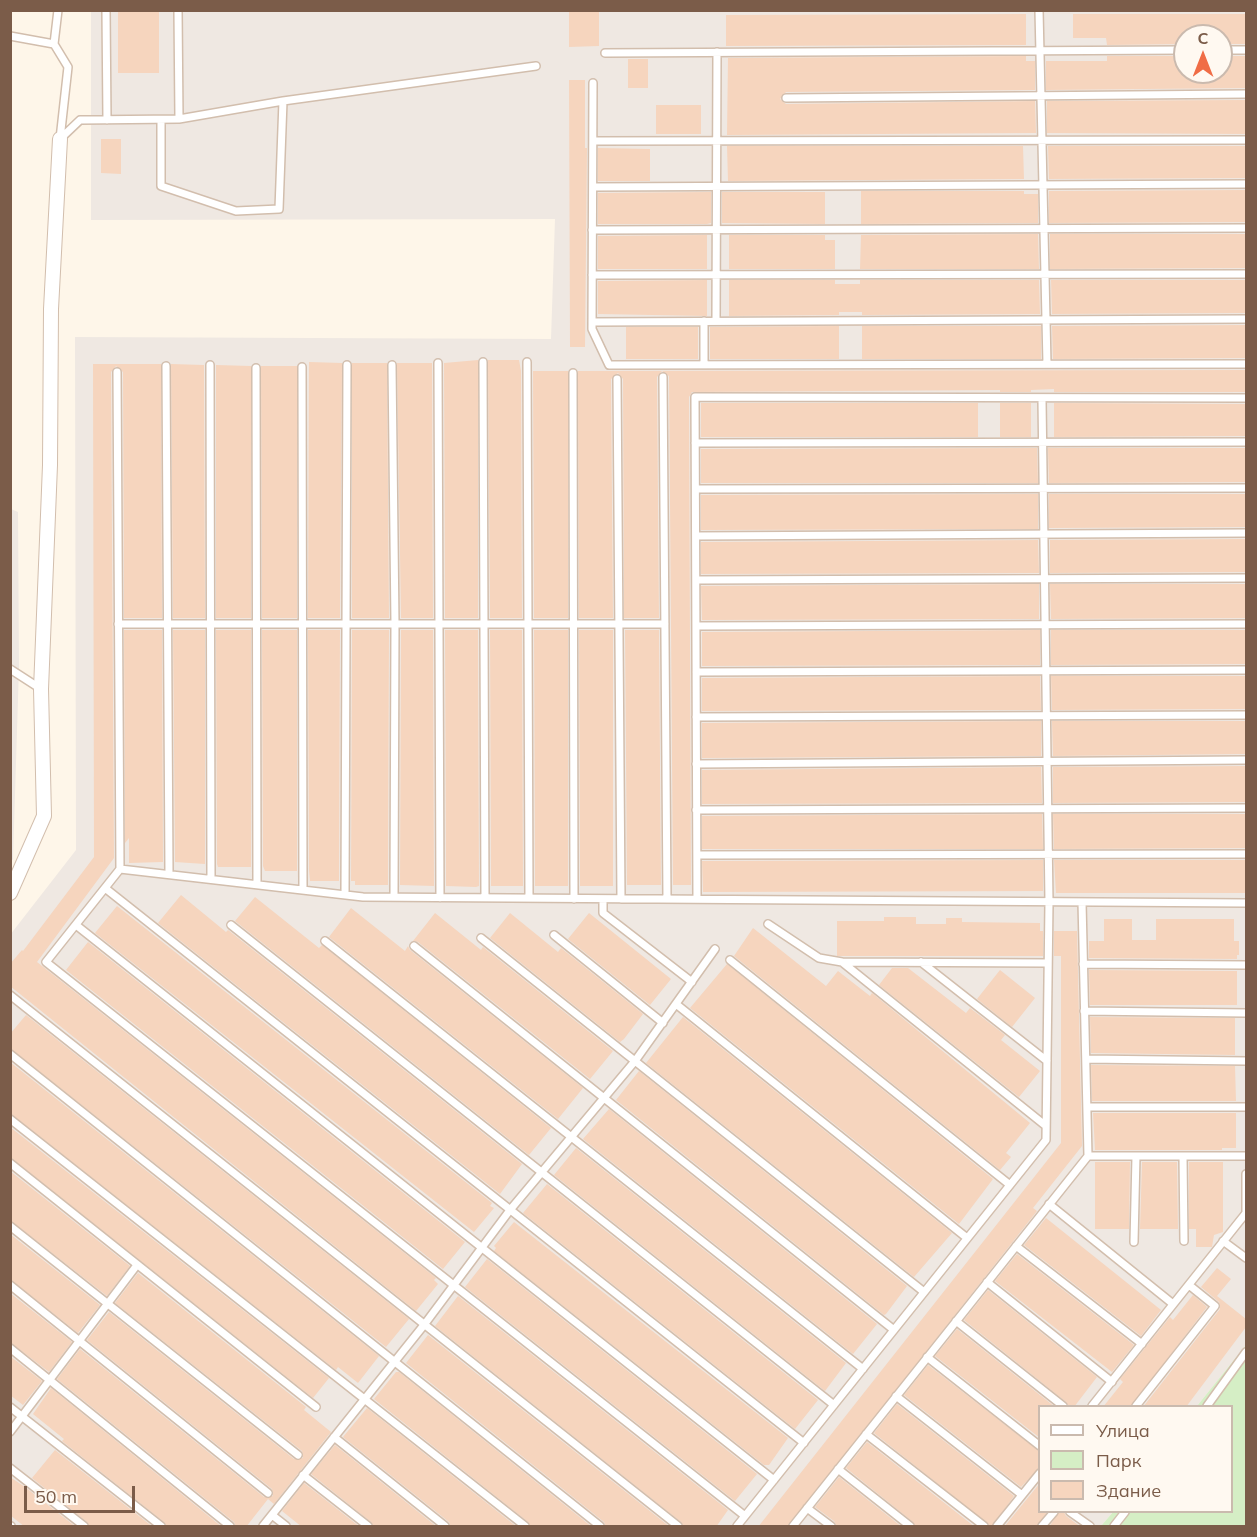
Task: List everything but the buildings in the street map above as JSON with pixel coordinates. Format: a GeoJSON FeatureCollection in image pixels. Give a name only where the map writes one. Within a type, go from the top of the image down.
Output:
{"type":"FeatureCollection","features":[{"type":"Feature","properties":{"kind":"street"},"geometry":{"type":"LineString","coordinates":[[10,893],[44,816],[41,689],[50,465],[51,309],[60,139]]}},
{"type":"Feature","properties":{"kind":"lane"},"geometry":{"type":"LineString","coordinates":[[58,10],[54,44],[68,67],[60,139]]}},
{"type":"Feature","properties":{"kind":"lane"},"geometry":{"type":"LineString","coordinates":[[106,10],[106,120]]}},
{"type":"Feature","properties":{"kind":"lane"},"geometry":{"type":"LineString","coordinates":[[178,10],[179,119]]}},
{"type":"Feature","properties":{"kind":"lane"},"geometry":{"type":"LineString","coordinates":[[1039,10],[1047,363]]}},
{"type":"Feature","properties":{"kind":"lane"},"geometry":{"type":"LineString","coordinates":[[10,36],[54,44]]}},
{"type":"Feature","properties":{"kind":"lane"},"geometry":{"type":"LineString","coordinates":[[605,53],[1173,51]]}},
{"type":"Feature","properties":{"kind":"lane"},"geometry":{"type":"LineString","coordinates":[[716,321],[717,52]]}},
{"type":"Feature","properties":{"kind":"lane"},"geometry":{"type":"LineString","coordinates":[[60,139],[80,120],[179,119],[283,101],[536,66]]}},
{"type":"Feature","properties":{"kind":"lane"},"geometry":{"type":"LineString","coordinates":[[593,83],[592,329],[609,365],[1246,364]]}},
{"type":"Feature","properties":{"kind":"lane"},"geometry":{"type":"LineString","coordinates":[[786,98],[1246,94]]}},
{"type":"Feature","properties":{"kind":"lane"},"geometry":{"type":"LineString","coordinates":[[161,120],[161,186],[236,212],[279,209],[283,101]]}},
{"type":"Feature","properties":{"kind":"lane"},"geometry":{"type":"LineString","coordinates":[[593,141],[1246,140]]}},
{"type":"Feature","properties":{"kind":"lane"},"geometry":{"type":"LineString","coordinates":[[593,187],[1246,184]]}},
{"type":"Feature","properties":{"kind":"lane"},"geometry":{"type":"LineString","coordinates":[[592,230],[1246,228]]}},
{"type":"Feature","properties":{"kind":"lane"},"geometry":{"type":"LineString","coordinates":[[592,275],[1246,274]]}},
{"type":"Feature","properties":{"kind":"lane"},"geometry":{"type":"LineString","coordinates":[[592,322],[1246,320]]}},
{"type":"Feature","properties":{"kind":"lane"},"geometry":{"type":"LineString","coordinates":[[704,321],[704,364]]}},
{"type":"Feature","properties":{"kind":"lane"},"geometry":{"type":"LineString","coordinates":[[483,362],[485,898]]}},
{"type":"Feature","properties":{"kind":"lane"},"geometry":{"type":"LineString","coordinates":[[527,362],[529,898]]}},
{"type":"Feature","properties":{"kind":"lane"},"geometry":{"type":"LineString","coordinates":[[438,363],[440,898]]}},
{"type":"Feature","properties":{"kind":"lane"},"geometry":{"type":"LineString","coordinates":[[345,895],[347,364]]}},
{"type":"Feature","properties":{"kind":"lane"},"geometry":{"type":"LineString","coordinates":[[210,365],[211,879]]}},
{"type":"Feature","properties":{"kind":"lane"},"geometry":{"type":"LineString","coordinates":[[392,365],[395,624],[394,897]]}},
{"type":"Feature","properties":{"kind":"lane"},"geometry":{"type":"LineString","coordinates":[[166,366],[169,874]]}},
{"type":"Feature","properties":{"kind":"lane"},"geometry":{"type":"LineString","coordinates":[[256,368],[257,884]]}},
{"type":"Feature","properties":{"kind":"lane"},"geometry":{"type":"LineString","coordinates":[[302,368],[303,890]]}},
{"type":"Feature","properties":{"kind":"lane"},"geometry":{"type":"LineString","coordinates":[[117,372],[120,869],[46,962],[745,1516]]}},
{"type":"Feature","properties":{"kind":"lane"},"geometry":{"type":"LineString","coordinates":[[573,373],[574,899]]}},
{"type":"Feature","properties":{"kind":"lane"},"geometry":{"type":"LineString","coordinates":[[663,377],[667,899]]}},
{"type":"Feature","properties":{"kind":"lane"},"geometry":{"type":"LineString","coordinates":[[617,379],[621,899]]}},
{"type":"Feature","properties":{"kind":"lane"},"geometry":{"type":"LineString","coordinates":[[697,899],[695,397],[1042,400],[1246,398]]}},
{"type":"Feature","properties":{"kind":"lane"},"geometry":{"type":"LineString","coordinates":[[737,1527],[1046,1140],[1049,902],[1042,400]]}},
{"type":"Feature","properties":{"kind":"lane"},"geometry":{"type":"LineString","coordinates":[[695,443],[1246,442]]}},
{"type":"Feature","properties":{"kind":"lane"},"geometry":{"type":"LineString","coordinates":[[696,489],[1246,488]]}},
{"type":"Feature","properties":{"kind":"lane"},"geometry":{"type":"LineString","coordinates":[[696,536],[1246,533]]}},
{"type":"Feature","properties":{"kind":"lane"},"geometry":{"type":"LineString","coordinates":[[696,580],[1246,578]]}},
{"type":"Feature","properties":{"kind":"lane"},"geometry":{"type":"LineString","coordinates":[[118,624],[665,624]]}},
{"type":"Feature","properties":{"kind":"lane"},"geometry":{"type":"LineString","coordinates":[[696,626],[1246,624]]}},
{"type":"Feature","properties":{"kind":"lane"},"geometry":{"type":"LineString","coordinates":[[10,669],[41,689]]}},
{"type":"Feature","properties":{"kind":"lane"},"geometry":{"type":"LineString","coordinates":[[696,672],[1246,670]]}},
{"type":"Feature","properties":{"kind":"lane"},"geometry":{"type":"LineString","coordinates":[[696,717],[1246,715]]}},
{"type":"Feature","properties":{"kind":"lane"},"geometry":{"type":"LineString","coordinates":[[696,764],[1246,760]]}},
{"type":"Feature","properties":{"kind":"lane"},"geometry":{"type":"LineString","coordinates":[[696,810],[1246,808]]}},
{"type":"Feature","properties":{"kind":"lane"},"geometry":{"type":"LineString","coordinates":[[697,855],[1246,854]]}},
{"type":"Feature","properties":{"kind":"lane"},"geometry":{"type":"LineString","coordinates":[[120,869],[345,895],[394,897],[1246,903]]}},
{"type":"Feature","properties":{"kind":"lane"},"geometry":{"type":"LineString","coordinates":[[105,888],[804,1443]]}},
{"type":"Feature","properties":{"kind":"lane"},"geometry":{"type":"LineString","coordinates":[[603,899],[603,913],[692,982]]}},
{"type":"Feature","properties":{"kind":"lane"},"geometry":{"type":"LineString","coordinates":[[793,1527],[1088,1156],[1082,902]]}},
{"type":"Feature","properties":{"kind":"lane"},"geometry":{"type":"LineString","coordinates":[[768,924],[819,958],[842,962],[1048,963]]}},
{"type":"Feature","properties":{"kind":"lane"},"geometry":{"type":"LineString","coordinates":[[76,925],[774,1480]]}},
{"type":"Feature","properties":{"kind":"lane"},"geometry":{"type":"LineString","coordinates":[[231,925],[834,1405]]}},
{"type":"Feature","properties":{"kind":"lane"},"geometry":{"type":"LineString","coordinates":[[554,935],[663,1023]]}},
{"type":"Feature","properties":{"kind":"lane"},"geometry":{"type":"LineString","coordinates":[[481,938],[924,1292]]}},
{"type":"Feature","properties":{"kind":"lane"},"geometry":{"type":"LineString","coordinates":[[325,942],[863,1369]]}},
{"type":"Feature","properties":{"kind":"lane"},"geometry":{"type":"LineString","coordinates":[[414,946],[894,1330]]}},
{"type":"Feature","properties":{"kind":"lane"},"geometry":{"type":"LineString","coordinates":[[263,1527],[424,1325],[510,1210],[635,1061],[715,949]]}},
{"type":"Feature","properties":{"kind":"lane"},"geometry":{"type":"LineString","coordinates":[[730,960],[1010,1185]]}},
{"type":"Feature","properties":{"kind":"lane"},"geometry":{"type":"LineString","coordinates":[[842,962],[1046,1126]]}},
{"type":"Feature","properties":{"kind":"lane"},"geometry":{"type":"LineString","coordinates":[[921,962],[1047,1061]]}},
{"type":"Feature","properties":{"kind":"lane"},"geometry":{"type":"LineString","coordinates":[[1083,964],[1246,965]]}},
{"type":"Feature","properties":{"kind":"lane"},"geometry":{"type":"LineString","coordinates":[[10,995],[678,1527]]}},
{"type":"Feature","properties":{"kind":"lane"},"geometry":{"type":"LineString","coordinates":[[676,1004],[967,1238]]}},
{"type":"Feature","properties":{"kind":"lane"},"geometry":{"type":"LineString","coordinates":[[1084,1011],[1246,1013]]}},
{"type":"Feature","properties":{"kind":"lane"},"geometry":{"type":"LineString","coordinates":[[10,1054],[600,1527]]}},
{"type":"Feature","properties":{"kind":"lane"},"geometry":{"type":"LineString","coordinates":[[1086,1059],[1246,1061]]}},
{"type":"Feature","properties":{"kind":"lane"},"geometry":{"type":"LineString","coordinates":[[1087,1107],[1246,1107]]}},
{"type":"Feature","properties":{"kind":"lane"},"geometry":{"type":"LineString","coordinates":[[10,1119],[365,1397],[525,1527]]}},
{"type":"Feature","properties":{"kind":"lane"},"geometry":{"type":"LineString","coordinates":[[1088,1156],[1246,1156]]}},
{"type":"Feature","properties":{"kind":"lane"},"geometry":{"type":"LineString","coordinates":[[1134,1242],[1136,1156]]}},
{"type":"Feature","properties":{"kind":"lane"},"geometry":{"type":"LineString","coordinates":[[1183,1156],[1184,1241]]}},
{"type":"Feature","properties":{"kind":"lane"},"geometry":{"type":"LineString","coordinates":[[10,1163],[316,1407]]}},
{"type":"Feature","properties":{"kind":"lane"},"geometry":{"type":"LineString","coordinates":[[1094,1405],[1246,1213],[1246,1174]]}},
{"type":"Feature","properties":{"kind":"lane"},"geometry":{"type":"LineString","coordinates":[[1049,1204],[1173,1304]]}},
{"type":"Feature","properties":{"kind":"lane"},"geometry":{"type":"LineString","coordinates":[[10,1227],[298,1455]]}},
{"type":"Feature","properties":{"kind":"lane"},"geometry":{"type":"LineString","coordinates":[[1223,1241],[1246,1258]]}},
{"type":"Feature","properties":{"kind":"lane"},"geometry":{"type":"LineString","coordinates":[[1016,1246],[1142,1344]]}},
{"type":"Feature","properties":{"kind":"lane"},"geometry":{"type":"LineString","coordinates":[[10,1432],[137,1265]]}},
{"type":"Feature","properties":{"kind":"lane"},"geometry":{"type":"LineString","coordinates":[[987,1282],[1112,1382]]}},
{"type":"Feature","properties":{"kind":"lane"},"geometry":{"type":"LineString","coordinates":[[10,1285],[268,1493]]}},
{"type":"Feature","properties":{"kind":"lane"},"geometry":{"type":"LineString","coordinates":[[1138,1405],[1215,1306],[1188,1285]]}},
{"type":"Feature","properties":{"kind":"lane"},"geometry":{"type":"LineString","coordinates":[[956,1321],[1061,1405]]}},
{"type":"Feature","properties":{"kind":"lane"},"geometry":{"type":"LineString","coordinates":[[10,1348],[230,1527]]}},
{"type":"Feature","properties":{"kind":"lane"},"geometry":{"type":"LineString","coordinates":[[1208,1405],[1246,1352]]}},
{"type":"Feature","properties":{"kind":"lane"},"geometry":{"type":"LineString","coordinates":[[927,1358],[1038,1444]]}},
{"type":"Feature","properties":{"kind":"lane"},"geometry":{"type":"LineString","coordinates":[[896,1396],[1022,1495]]}},
{"type":"Feature","properties":{"kind":"lane"},"geometry":{"type":"LineString","coordinates":[[10,1407],[160,1527]]}},
{"type":"Feature","properties":{"kind":"lane"},"geometry":{"type":"LineString","coordinates":[[866,1434],[984,1527]]}},
{"type":"Feature","properties":{"kind":"lane"},"geometry":{"type":"LineString","coordinates":[[334,1437],[445,1527]]}},
{"type":"Feature","properties":{"kind":"lane"},"geometry":{"type":"LineString","coordinates":[[10,1468],[84,1527]]}},
{"type":"Feature","properties":{"kind":"lane"},"geometry":{"type":"LineString","coordinates":[[838,1469],[910,1527]]}},
{"type":"Feature","properties":{"kind":"lane"},"geometry":{"type":"LineString","coordinates":[[303,1474],[368,1527]]}},
{"type":"Feature","properties":{"kind":"lane"},"geometry":{"type":"LineString","coordinates":[[997,1527],[1038,1475]]}},
{"type":"Feature","properties":{"kind":"lane"},"geometry":{"type":"LineString","coordinates":[[807,1508],[831,1527]]}},
{"type":"Feature","properties":{"kind":"lane"},"geometry":{"type":"LineString","coordinates":[[1042,1527],[1053,1513]]}},
{"type":"Feature","properties":{"kind":"lane"},"geometry":{"type":"LineString","coordinates":[[1071,1513],[1090,1527]]}},
{"type":"Feature","properties":{"kind":"lane"},"geometry":{"type":"LineString","coordinates":[[1114,1527],[1124,1513]]}},
{"type":"Feature","properties":{"kind":"lane"},"geometry":{"type":"LineString","coordinates":[[272,1515],[286,1527]]}},
{"type":"Feature","properties":{"kind":"shaded area"},"geometry":{"type":"Polygon","coordinates":[[[91,11],[1246,11],[1246,1345],[1198,1405],[1038,1405],[1038,1513],[1112,1513],[1101,1526],[11,1526],[10,935],[76,850],[75,337],[551,339],[555,219],[91,220],[91,11]]]}},
{"type":"Feature","properties":{"kind":"shaded area"},"geometry":{"type":"Polygon","coordinates":[[[11,509],[18,512],[19,667],[13,859],[11,862],[11,509]]]}},
{"type":"Feature","properties":{"kind":"green space"},"geometry":{"type":"Polygon","coordinates":[[[1246,1345],[1246,1526],[1101,1526],[1112,1513],[1233,1513],[1233,1405],[1198,1405],[1246,1345]]]}}]}
